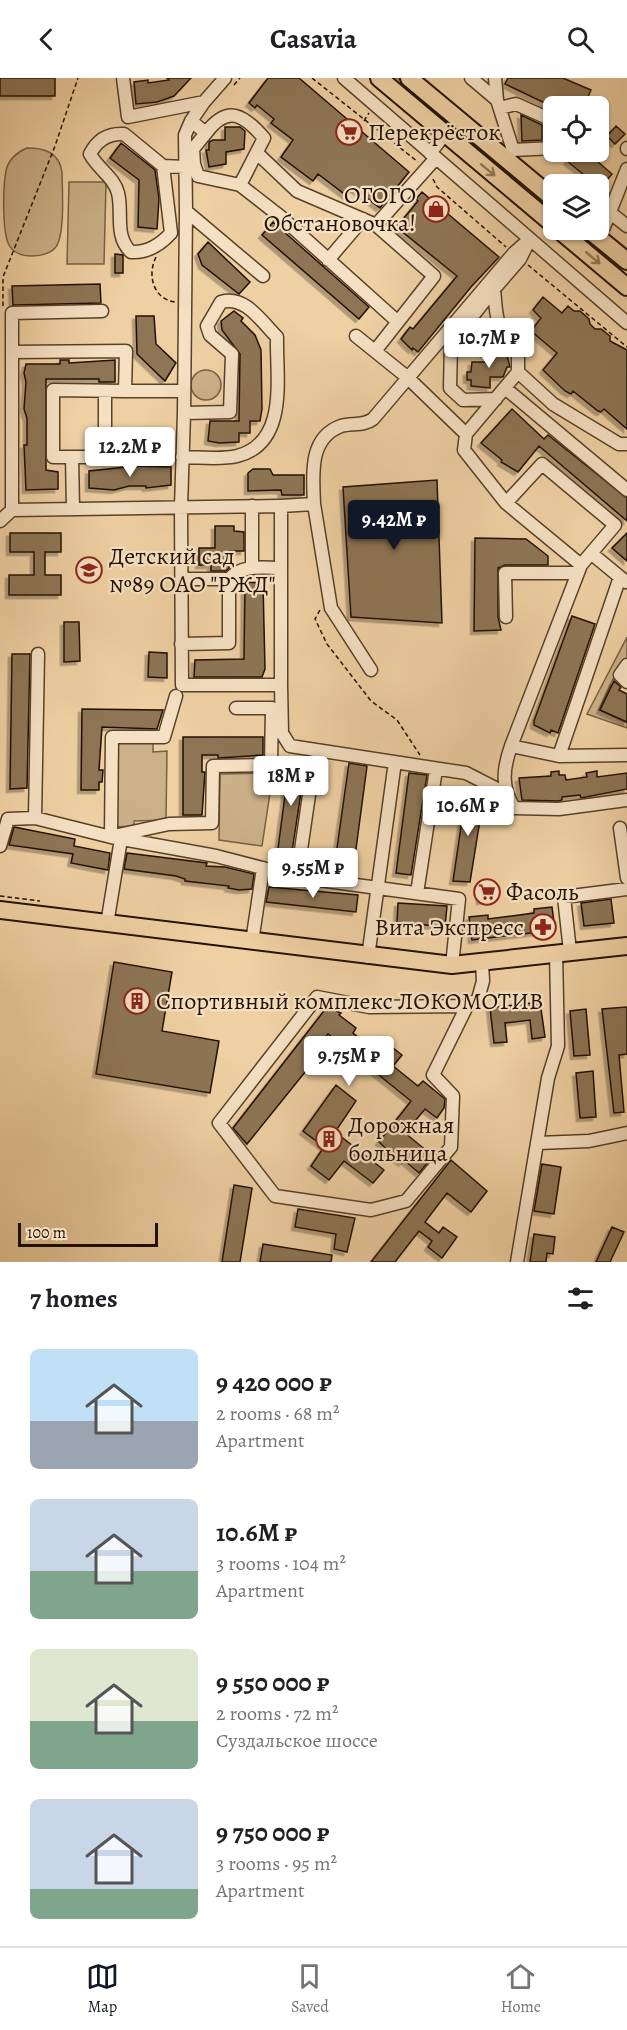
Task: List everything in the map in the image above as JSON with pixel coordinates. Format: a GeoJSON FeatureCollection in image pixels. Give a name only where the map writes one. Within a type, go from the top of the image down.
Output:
{"type":"FeatureCollection","features":[{"type":"Feature","properties":{"kind":"main road"},"geometry":{"type":"LineString","coordinates":[[379,78],[543,216]]}},
{"type":"Feature","properties":{"kind":"main road"},"geometry":{"type":"LineString","coordinates":[[409,78],[510,155],[543,189]]}},
{"type":"Feature","properties":{"kind":"main road"},"geometry":{"type":"LineString","coordinates":[[571,240],[627,287]]}},
{"type":"Feature","properties":{"kind":"main road"},"geometry":{"type":"LineString","coordinates":[[605,240],[627,261]]}},
{"type":"Feature","properties":{"kind":"main road"},"geometry":{"type":"LineString","coordinates":[[0,910],[369,957],[452,965],[627,946]]}},
{"type":"Feature","properties":{"kind":"street"},"geometry":{"type":"LineString","coordinates":[[123,78],[128,117],[204,102]]}},
{"type":"Feature","properties":{"kind":"street"},"geometry":{"type":"LineString","coordinates":[[225,78],[204,102],[185,135],[184,413],[181,507],[182,685],[281,685]]}},
{"type":"Feature","properties":{"kind":"street"},"geometry":{"type":"LineString","coordinates":[[344,78],[627,323]]}},
{"type":"Feature","properties":{"kind":"street"},"geometry":{"type":"LineString","coordinates":[[471,78],[499,104],[516,104],[543,116]]}},
{"type":"Feature","properties":{"kind":"street"},"geometry":{"type":"LineString","coordinates":[[495,78],[510,155],[543,150]]}},
{"type":"Feature","properties":{"kind":"street"},"geometry":{"type":"LineString","coordinates":[[240,185],[264,138],[247,119],[228,116],[216,120],[193,149],[198,176],[240,185],[281,217],[398,322]]}},
{"type":"Feature","properties":{"kind":"street"},"geometry":{"type":"LineString","coordinates":[[191,121],[206,133]]}},
{"type":"Feature","properties":{"kind":"street"},"geometry":{"type":"LineString","coordinates":[[163,166],[171,233],[164,241],[142,252],[131,252],[122,239],[118,192],[112,179],[95,164],[90,154],[95,143],[106,136],[124,134],[163,166],[185,167]]}},
{"type":"Feature","properties":{"kind":"street"},"geometry":{"type":"LineString","coordinates":[[376,225],[433,155],[446,134]]}},
{"type":"Feature","properties":{"kind":"street"},"geometry":{"type":"LineString","coordinates":[[257,153],[297,191],[376,225],[434,276],[375,351]]}},
{"type":"Feature","properties":{"kind":"street"},"geometry":{"type":"LineString","coordinates":[[609,209],[627,169]]}},
{"type":"Feature","properties":{"kind":"street"},"geometry":{"type":"LineString","coordinates":[[186,211],[263,276]]}},
{"type":"Feature","properties":{"kind":"street"},"geometry":{"type":"LineString","coordinates":[[609,212],[625,225]]}},
{"type":"Feature","properties":{"kind":"street"},"geometry":{"type":"LineString","coordinates":[[328,260],[363,219]]}},
{"type":"Feature","properties":{"kind":"street"},"geometry":{"type":"LineString","coordinates":[[609,228],[625,225]]}},
{"type":"Feature","properties":{"kind":"street"},"geometry":{"type":"LineString","coordinates":[[496,399],[463,400],[450,388],[451,344],[520,259],[530,239]]}},
{"type":"Feature","properties":{"kind":"street"},"geometry":{"type":"LineString","coordinates":[[371,670],[331,608],[314,504],[312,462],[325,439],[340,427],[369,422],[514,253],[530,239]]}},
{"type":"Feature","properties":{"kind":"street"},"geometry":{"type":"LineString","coordinates":[[495,289],[497,324],[503,334],[518,346],[518,372],[466,434],[464,450],[506,503],[580,569]]}},
{"type":"Feature","properties":{"kind":"street"},"geometry":{"type":"LineString","coordinates":[[182,457],[235,457],[251,451],[265,440],[275,421],[277,337],[241,301],[231,299],[221,302],[207,326],[210,335],[232,354],[231,411],[184,413]]}},
{"type":"Feature","properties":{"kind":"street"},"geometry":{"type":"LineString","coordinates":[[12,510],[8,344],[12,313],[102,311]]}},
{"type":"Feature","properties":{"kind":"street"},"geometry":{"type":"LineString","coordinates":[[460,332],[480,336],[503,334]]}},
{"type":"Feature","properties":{"kind":"street"},"geometry":{"type":"LineString","coordinates":[[356,336],[407,377],[466,434]]}},
{"type":"Feature","properties":{"kind":"street"},"geometry":{"type":"LineString","coordinates":[[8,344],[126,351],[125,391]]}},
{"type":"Feature","properties":{"kind":"street"},"geometry":{"type":"LineString","coordinates":[[518,372],[553,404],[619,444],[627,444]]}},
{"type":"Feature","properties":{"kind":"street"},"geometry":{"type":"LineString","coordinates":[[505,388],[627,490]]}},
{"type":"Feature","properties":{"kind":"street"},"geometry":{"type":"LineString","coordinates":[[167,456],[52,457],[52,390],[184,391]]}},
{"type":"Feature","properties":{"kind":"street"},"geometry":{"type":"LineString","coordinates":[[105,391],[105,457]]}},
{"type":"Feature","properties":{"kind":"street"},"geometry":{"type":"LineString","coordinates":[[72,457],[73,509]]}},
{"type":"Feature","properties":{"kind":"street"},"geometry":{"type":"LineString","coordinates":[[506,503],[542,465],[615,525],[580,569],[504,765],[505,793],[514,808],[559,809],[627,800]]}},
{"type":"Feature","properties":{"kind":"street"},"geometry":{"type":"LineString","coordinates":[[0,521],[12,510],[314,504]]}},
{"type":"Feature","properties":{"kind":"street"},"geometry":{"type":"LineString","coordinates":[[252,506],[252,568]]}},
{"type":"Feature","properties":{"kind":"street"},"geometry":{"type":"LineString","coordinates":[[281,506],[282,734],[290,746],[431,771],[466,773],[505,793]]}},
{"type":"Feature","properties":{"kind":"street"},"geometry":{"type":"LineString","coordinates":[[559,756],[624,580],[592,554]]}},
{"type":"Feature","properties":{"kind":"street"},"geometry":{"type":"LineString","coordinates":[[181,644],[229,644],[229,579],[237,571],[252,568],[281,568]]}},
{"type":"Feature","properties":{"kind":"street"},"geometry":{"type":"LineString","coordinates":[[506,616],[505,573],[580,569]]}},
{"type":"Feature","properties":{"kind":"street"},"geometry":{"type":"LineString","coordinates":[[181,579],[229,579]]}},
{"type":"Feature","properties":{"kind":"street"},"geometry":{"type":"LineString","coordinates":[[34,818],[38,654]]}},
{"type":"Feature","properties":{"kind":"street"},"geometry":{"type":"LineString","coordinates":[[627,665],[620,675],[627,682]]}},
{"type":"Feature","properties":{"kind":"street"},"geometry":{"type":"LineString","coordinates":[[107,924],[116,838],[112,736],[164,737],[177,696]]}},
{"type":"Feature","properties":{"kind":"street"},"geometry":{"type":"LineString","coordinates":[[116,838],[169,824],[212,823],[213,766],[271,765],[272,708],[236,708]]}},
{"type":"Feature","properties":{"kind":"street"},"geometry":{"type":"LineString","coordinates":[[511,746],[559,756],[627,755]]}},
{"type":"Feature","properties":{"kind":"street"},"geometry":{"type":"LineString","coordinates":[[297,877],[314,761]]}},
{"type":"Feature","properties":{"kind":"street"},"geometry":{"type":"LineString","coordinates":[[369,957],[394,769]]}},
{"type":"Feature","properties":{"kind":"street"},"geometry":{"type":"LineString","coordinates":[[417,893],[431,771]]}},
{"type":"Feature","properties":{"kind":"street"},"geometry":{"type":"LineString","coordinates":[[0,846],[4,819],[34,818],[116,838],[216,856],[297,877],[459,899],[452,965]]}},
{"type":"Feature","properties":{"kind":"street"},"geometry":{"type":"LineString","coordinates":[[620,828],[627,878]]}},
{"type":"Feature","properties":{"kind":"street"},"geometry":{"type":"LineString","coordinates":[[252,942],[263,868]]}},
{"type":"Feature","properties":{"kind":"street"},"geometry":{"type":"LineString","coordinates":[[517,1262],[548,1078],[558,1046],[564,897],[627,889]]}},
{"type":"Feature","properties":{"kind":"street"},"geometry":{"type":"LineString","coordinates":[[467,1006],[434,1075],[453,1096],[451,1148],[406,1202],[371,1210],[274,1196],[219,1123],[317,997],[369,1007],[467,1006],[478,999],[483,981],[482,963]]}},
{"type":"Feature","properties":{"kind":"street"},"geometry":{"type":"LineString","coordinates":[[538,1143],[589,1141],[627,1133]]}},
{"type":"Feature","properties":{"kind":"path"},"geometry":{"type":"LineString","coordinates":[[3,308],[3,277],[55,146],[78,78]]}},
{"type":"Feature","properties":{"kind":"path"},"geometry":{"type":"LineString","coordinates":[[312,78],[420,163]]}},
{"type":"Feature","properties":{"kind":"path"},"geometry":{"type":"LineString","coordinates":[[364,121],[367,116]]}},
{"type":"Feature","properties":{"kind":"path"},"geometry":{"type":"LineString","coordinates":[[159,253],[152,265],[151,280],[158,293],[169,301],[183,304]]}},
{"type":"Feature","properties":{"kind":"path"},"geometry":{"type":"LineString","coordinates":[[328,596],[315,619],[327,644],[371,700],[397,720],[431,771]]}},
{"type":"Feature","properties":{"kind":"shaded area"},"geometry":{"type":"Polygon","coordinates":[[[391,78],[397,78],[543,202],[543,207],[391,78]]]}},
{"type":"Feature","properties":{"kind":"shaded area"},"geometry":{"type":"Polygon","coordinates":[[[27,148],[50,152],[58,160],[62,172],[63,213],[58,243],[49,252],[35,256],[25,256],[13,251],[7,239],[4,220],[4,187],[7,167],[14,157],[27,148]]]}},
{"type":"Feature","properties":{"kind":"shaded area"},"geometry":{"type":"Polygon","coordinates":[[[69,182],[106,182],[104,264],[67,264],[69,182]]]}},
{"type":"Feature","properties":{"kind":"shaded area"},"geometry":{"type":"Polygon","coordinates":[[[206,370],[217,374],[221,385],[217,396],[206,400],[195,396],[191,385],[195,374],[206,370]]]}},
{"type":"Feature","properties":{"kind":"shaded area"},"geometry":{"type":"Polygon","coordinates":[[[627,637],[627,661],[616,680],[613,679],[599,710],[627,723],[627,728],[587,714],[627,637]]]}},
{"type":"Feature","properties":{"kind":"shaded area"},"geometry":{"type":"Polygon","coordinates":[[[115,741],[153,741],[153,752],[167,751],[166,820],[134,821],[134,826],[115,827],[115,741]]]}},
{"type":"Feature","properties":{"kind":"shaded area"},"geometry":{"type":"Polygon","coordinates":[[[273,773],[262,846],[219,840],[220,774],[273,773]]]}},
{"type":"Feature","properties":{"kind":"building"},"geometry":{"type":"Polygon","coordinates":[[[0,78],[55,78],[55,96],[0,96],[0,78]]]}},
{"type":"Feature","properties":{"kind":"building"},"geometry":{"type":"Polygon","coordinates":[[[167,78],[191,78],[174,96],[157,102],[136,104],[134,82],[169,80],[167,78]]]}},
{"type":"Feature","properties":{"kind":"building"},"geometry":{"type":"Polygon","coordinates":[[[268,78],[299,78],[409,172],[380,208],[353,188],[347,196],[318,174],[313,181],[281,157],[293,140],[271,123],[274,119],[257,105],[255,108],[249,103],[268,78]]]}},
{"type":"Feature","properties":{"kind":"building"},"geometry":{"type":"Polygon","coordinates":[[[508,78],[563,78],[591,90],[588,96],[543,96],[543,102],[505,84],[508,78]]]}},
{"type":"Feature","properties":{"kind":"building"},"geometry":{"type":"Polygon","coordinates":[[[521,115],[542,125],[542,140],[522,141],[521,115]]]}},
{"type":"Feature","properties":{"kind":"building"},"geometry":{"type":"Polygon","coordinates":[[[616,126],[625,134],[615,144],[609,138],[609,134],[616,126]]]}},
{"type":"Feature","properties":{"kind":"building"},"geometry":{"type":"Polygon","coordinates":[[[225,127],[240,127],[245,131],[244,149],[226,152],[226,164],[209,167],[206,150],[209,150],[209,142],[225,140],[225,127]]]}},
{"type":"Feature","properties":{"kind":"building"},"geometry":{"type":"Polygon","coordinates":[[[121,143],[155,170],[159,199],[157,229],[138,227],[139,180],[110,158],[121,143]]]}},
{"type":"Feature","properties":{"kind":"building"},"geometry":{"type":"Polygon","coordinates":[[[568,162],[598,162],[612,174],[609,178],[609,174],[583,174],[568,162]]]}},
{"type":"Feature","properties":{"kind":"building"},"geometry":{"type":"Polygon","coordinates":[[[422,192],[499,257],[471,287],[418,352],[413,348],[412,350],[401,339],[410,327],[413,329],[457,276],[400,230],[402,228],[398,225],[418,201],[416,199],[422,192]]]}},
{"type":"Feature","properties":{"kind":"building"},"geometry":{"type":"Polygon","coordinates":[[[273,222],[369,307],[359,319],[262,235],[273,222]]]}},
{"type":"Feature","properties":{"kind":"building"},"geometry":{"type":"Polygon","coordinates":[[[208,242],[250,282],[239,294],[202,265],[198,254],[208,242]]]}},
{"type":"Feature","properties":{"kind":"building"},"geometry":{"type":"Polygon","coordinates":[[[115,254],[123,255],[123,273],[115,273],[115,254]]]}},
{"type":"Feature","properties":{"kind":"building"},"geometry":{"type":"Polygon","coordinates":[[[100,284],[101,303],[13,305],[12,286],[100,284]]]}},
{"type":"Feature","properties":{"kind":"building"},"geometry":{"type":"Polygon","coordinates":[[[543,297],[562,313],[568,306],[574,311],[580,311],[595,329],[601,329],[610,336],[610,341],[627,350],[627,429],[604,409],[601,412],[598,411],[573,391],[571,394],[565,391],[543,370],[557,353],[531,331],[541,318],[533,310],[543,297]]]}},
{"type":"Feature","properties":{"kind":"building"},"geometry":{"type":"Polygon","coordinates":[[[234,311],[243,318],[241,321],[255,335],[261,350],[262,409],[260,421],[250,421],[250,433],[239,433],[239,442],[219,443],[208,441],[210,421],[239,421],[240,354],[222,330],[221,321],[234,311]]]}},
{"type":"Feature","properties":{"kind":"building"},"geometry":{"type":"Polygon","coordinates":[[[136,316],[154,316],[156,344],[176,363],[165,381],[137,354],[136,316]]]}},
{"type":"Feature","properties":{"kind":"building"},"geometry":{"type":"Polygon","coordinates":[[[489,350],[506,351],[510,367],[507,367],[503,377],[490,377],[490,388],[471,386],[471,380],[467,380],[467,372],[471,372],[472,362],[489,362],[489,350]]]}},
{"type":"Feature","properties":{"kind":"building"},"geometry":{"type":"Polygon","coordinates":[[[60,360],[69,360],[69,363],[115,360],[115,382],[99,382],[99,379],[46,379],[46,470],[58,472],[58,489],[26,490],[24,445],[27,445],[27,418],[24,409],[26,382],[24,373],[26,364],[60,364],[60,360]]]}},
{"type":"Feature","properties":{"kind":"building"},"geometry":{"type":"Polygon","coordinates":[[[512,409],[544,439],[548,435],[627,498],[627,521],[539,446],[518,472],[501,462],[502,460],[481,443],[512,409]]]}},
{"type":"Feature","properties":{"kind":"building"},"geometry":{"type":"Polygon","coordinates":[[[135,466],[171,467],[171,485],[146,488],[146,486],[129,486],[114,490],[89,488],[89,471],[135,466]]]}},
{"type":"Feature","properties":{"kind":"building"},"geometry":{"type":"Polygon","coordinates":[[[253,469],[270,469],[273,475],[304,475],[304,495],[282,495],[281,490],[248,491],[248,473],[253,469]]]}},
{"type":"Feature","properties":{"kind":"building"},"geometry":{"type":"Polygon","coordinates":[[[437,480],[442,623],[351,617],[343,487],[437,480]]]}},
{"type":"Feature","properties":{"kind":"building"},"geometry":{"type":"Polygon","coordinates":[[[215,526],[234,526],[234,531],[244,532],[244,551],[229,551],[229,568],[226,571],[211,571],[211,565],[199,565],[199,548],[215,548],[215,526]]]}},
{"type":"Feature","properties":{"kind":"building"},"geometry":{"type":"Polygon","coordinates":[[[10,533],[61,533],[61,552],[45,552],[45,575],[61,575],[61,595],[9,595],[9,575],[34,575],[34,552],[10,552],[10,533]]]}},
{"type":"Feature","properties":{"kind":"building"},"geometry":{"type":"Polygon","coordinates":[[[627,533],[627,561],[612,548],[627,533]]]}},
{"type":"Feature","properties":{"kind":"building"},"geometry":{"type":"Polygon","coordinates":[[[475,538],[526,539],[548,556],[548,565],[505,565],[498,568],[498,617],[501,630],[474,631],[475,538]]]}},
{"type":"Feature","properties":{"kind":"building"},"geometry":{"type":"Polygon","coordinates":[[[245,582],[263,583],[265,669],[262,677],[194,677],[195,660],[244,659],[245,582]]]}},
{"type":"Feature","properties":{"kind":"building"},"geometry":{"type":"Polygon","coordinates":[[[572,616],[595,624],[558,733],[551,730],[550,733],[534,725],[534,721],[572,616]]]}},
{"type":"Feature","properties":{"kind":"building"},"geometry":{"type":"Polygon","coordinates":[[[64,622],[79,622],[80,661],[64,662],[64,622]]]}},
{"type":"Feature","properties":{"kind":"building"},"geometry":{"type":"Polygon","coordinates":[[[149,652],[167,653],[167,678],[148,677],[149,652]]]}},
{"type":"Feature","properties":{"kind":"building"},"geometry":{"type":"Polygon","coordinates":[[[12,654],[30,654],[27,788],[10,789],[12,654]]]}},
{"type":"Feature","properties":{"kind":"building"},"geometry":{"type":"Polygon","coordinates":[[[614,681],[621,687],[619,690],[627,694],[627,722],[600,710],[614,681]]]}},
{"type":"Feature","properties":{"kind":"building"},"geometry":{"type":"Polygon","coordinates":[[[82,709],[163,710],[157,729],[102,727],[99,770],[103,770],[99,790],[81,790],[82,709]]]}},
{"type":"Feature","properties":{"kind":"building"},"geometry":{"type":"Polygon","coordinates":[[[183,737],[263,737],[263,755],[218,758],[218,755],[202,755],[202,772],[205,772],[202,815],[183,815],[183,737]]]}},
{"type":"Feature","properties":{"kind":"building"},"geometry":{"type":"Polygon","coordinates":[[[290,758],[306,760],[291,858],[277,856],[290,758]]]}},
{"type":"Feature","properties":{"kind":"building"},"geometry":{"type":"Polygon","coordinates":[[[349,763],[367,766],[354,864],[335,862],[349,763]]]}},
{"type":"Feature","properties":{"kind":"building"},"geometry":{"type":"Polygon","coordinates":[[[559,771],[559,775],[565,775],[566,780],[587,777],[586,773],[597,771],[597,777],[627,773],[627,789],[581,798],[580,795],[562,797],[562,800],[558,801],[522,800],[519,778],[551,776],[551,772],[559,771]]]}},
{"type":"Feature","properties":{"kind":"building"},"geometry":{"type":"Polygon","coordinates":[[[409,773],[427,775],[411,875],[396,873],[409,773]]]}},
{"type":"Feature","properties":{"kind":"building"},"geometry":{"type":"Polygon","coordinates":[[[466,793],[484,795],[470,882],[453,881],[466,793]]]}},
{"type":"Feature","properties":{"kind":"building"},"geometry":{"type":"Polygon","coordinates":[[[14,827],[75,839],[74,846],[110,853],[108,870],[71,863],[73,854],[9,845],[14,827]]]}},
{"type":"Feature","properties":{"kind":"building"},"geometry":{"type":"Polygon","coordinates":[[[127,853],[207,863],[206,866],[225,867],[254,874],[252,889],[239,890],[228,888],[229,886],[185,881],[176,876],[124,869],[127,853]]]}},
{"type":"Feature","properties":{"kind":"building"},"geometry":{"type":"Polygon","coordinates":[[[269,887],[358,895],[356,912],[266,902],[269,887]]]}},
{"type":"Feature","properties":{"kind":"building"},"geometry":{"type":"Polygon","coordinates":[[[480,888],[497,889],[496,899],[480,901],[480,888]]]}},
{"type":"Feature","properties":{"kind":"building"},"geometry":{"type":"Polygon","coordinates":[[[611,899],[614,923],[584,926],[581,903],[611,899]]]}},
{"type":"Feature","properties":{"kind":"building"},"geometry":{"type":"Polygon","coordinates":[[[398,903],[447,906],[445,927],[397,922],[398,903]]]}},
{"type":"Feature","properties":{"kind":"building"},"geometry":{"type":"Polygon","coordinates":[[[552,907],[555,930],[472,940],[469,917],[488,915],[488,919],[534,913],[534,909],[552,907]]]}},
{"type":"Feature","properties":{"kind":"building","name":"Спортивный комплекс ЛОКОМОТИВ"},"geometry":{"type":"Polygon","coordinates":[[[114,962],[172,972],[162,1031],[219,1041],[210,1093],[96,1074],[114,962]]]}},
{"type":"Feature","properties":{"kind":"building"},"geometry":{"type":"Polygon","coordinates":[[[540,1002],[545,1037],[532,1039],[530,1020],[505,1023],[507,1042],[494,1043],[490,1008],[540,1002]]]}},
{"type":"Feature","properties":{"kind":"building"},"geometry":{"type":"Polygon","coordinates":[[[327,1007],[341,1013],[339,1015],[356,1028],[353,1033],[379,1054],[388,1044],[402,1055],[393,1066],[418,1086],[423,1081],[445,1099],[444,1108],[437,1118],[425,1109],[405,1133],[433,1156],[419,1173],[404,1160],[402,1163],[379,1142],[411,1101],[328,1034],[317,1046],[322,1051],[247,1144],[233,1128],[327,1007]]]}},
{"type":"Feature","properties":{"kind":"building"},"geometry":{"type":"Polygon","coordinates":[[[627,1007],[627,1054],[619,1055],[624,1112],[614,1113],[602,1009],[627,1007]]]}},
{"type":"Feature","properties":{"kind":"building"},"geometry":{"type":"Polygon","coordinates":[[[586,1009],[590,1055],[574,1056],[570,1011],[586,1009]]]}},
{"type":"Feature","properties":{"kind":"building"},"geometry":{"type":"Polygon","coordinates":[[[593,1071],[596,1117],[580,1118],[576,1073],[593,1071]]]}},
{"type":"Feature","properties":{"kind":"building","name":"Дорожная больница"},"geometry":{"type":"Polygon","coordinates":[[[336,1085],[356,1101],[335,1132],[384,1170],[373,1183],[344,1161],[329,1180],[311,1166],[324,1147],[303,1131],[336,1085]]]}},
{"type":"Feature","properties":{"kind":"building"},"geometry":{"type":"Polygon","coordinates":[[[451,1160],[487,1191],[471,1212],[447,1193],[425,1222],[439,1233],[443,1227],[457,1237],[442,1258],[428,1247],[432,1241],[419,1231],[395,1262],[371,1262],[451,1160]]]}},
{"type":"Feature","properties":{"kind":"building"},"geometry":{"type":"Polygon","coordinates":[[[542,1164],[561,1167],[554,1214],[534,1211],[542,1164]]]}},
{"type":"Feature","properties":{"kind":"building"},"geometry":{"type":"Polygon","coordinates":[[[234,1185],[252,1188],[240,1262],[222,1262],[234,1185]]]}},
{"type":"Feature","properties":{"kind":"building"},"geometry":{"type":"Polygon","coordinates":[[[298,1209],[355,1218],[347,1252],[334,1249],[336,1234],[295,1227],[298,1209]]]}},
{"type":"Feature","properties":{"kind":"building"},"geometry":{"type":"Polygon","coordinates":[[[612,1227],[624,1232],[610,1262],[596,1262],[612,1227]]]}},
{"type":"Feature","properties":{"kind":"building"},"geometry":{"type":"Polygon","coordinates":[[[534,1234],[555,1237],[553,1254],[547,1253],[546,1262],[530,1262],[534,1234]]]}},
{"type":"Feature","properties":{"kind":"building"},"geometry":{"type":"Polygon","coordinates":[[[263,1244],[332,1255],[331,1262],[260,1262],[263,1244]]]}},
{"type":"Feature","properties":{"kind":"place","name":"Перекрёсток"},"geometry":{"type":"Point","coordinates":[349,132]}},
{"type":"Feature","properties":{"kind":"place","name":"ОГОГО Обстановочка!"},"geometry":{"type":"Point","coordinates":[436,209]}},
{"type":"Feature","properties":{"kind":"place","name":"Детский сад №89 ОАО \"РЖД\""},"geometry":{"type":"Point","coordinates":[89,570]}},
{"type":"Feature","properties":{"kind":"place","name":"Фасоль"},"geometry":{"type":"Point","coordinates":[487,892]}},
{"type":"Feature","properties":{"kind":"place","name":"Вита Экспресс"},"geometry":{"type":"Point","coordinates":[543,927]}},
{"type":"Feature","properties":{"kind":"place","name":"Спортивный комплекс ЛОКОМОТИВ"},"geometry":{"type":"Point","coordinates":[137,1001]}},
{"type":"Feature","properties":{"kind":"place","name":"Дорожная больница"},"geometry":{"type":"Point","coordinates":[329,1139]}}]}
